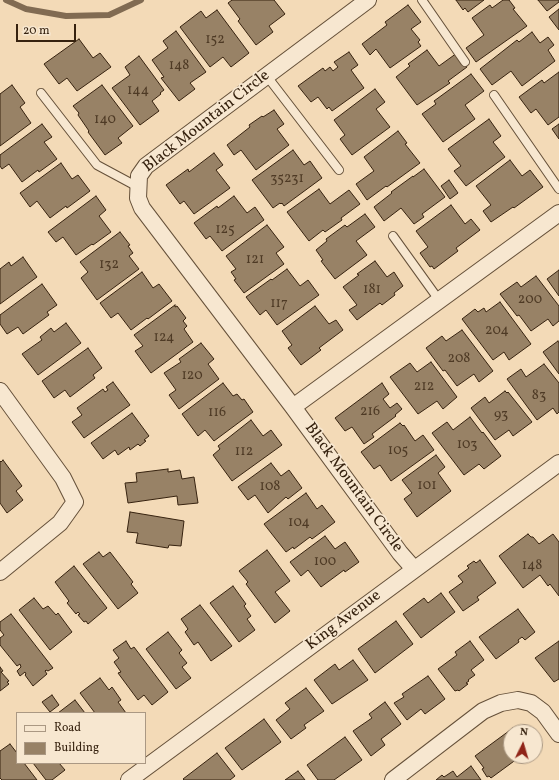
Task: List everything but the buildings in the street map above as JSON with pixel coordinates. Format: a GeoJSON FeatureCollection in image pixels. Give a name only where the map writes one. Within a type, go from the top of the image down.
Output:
{"type":"FeatureCollection","features":[{"type":"Feature","properties":{"kind":"street","name":"Black Mountain Circle"},"geometry":{"type":"LineString","coordinates":[[368,0],[146,166],[139,176],[138,198],[142,208],[293,407],[400,553],[414,569]]}},
{"type":"Feature","properties":{"kind":"street","name":"Black Mountain Circle"},"geometry":{"type":"LineString","coordinates":[[293,407],[559,213]]}},
{"type":"Feature","properties":{"kind":"street"},"geometry":{"type":"LineString","coordinates":[[0,391],[63,478],[74,502],[60,523],[0,572]]}},
{"type":"Feature","properties":{"kind":"street","name":"King Avenue"},"geometry":{"type":"LineString","coordinates":[[129,780],[414,569],[558,465]]}},
{"type":"Feature","properties":{"kind":"street"},"geometry":{"type":"LineString","coordinates":[[393,780],[483,711],[501,703],[518,700],[532,703],[543,712],[559,734]]}},
{"type":"Feature","properties":{"kind":"lane"},"geometry":{"type":"LineString","coordinates":[[422,0],[465,62]]}},
{"type":"Feature","properties":{"kind":"lane"},"geometry":{"type":"LineString","coordinates":[[266,75],[339,170]]}},
{"type":"Feature","properties":{"kind":"lane"},"geometry":{"type":"LineString","coordinates":[[41,93],[97,165],[138,187]]}},
{"type":"Feature","properties":{"kind":"lane"},"geometry":{"type":"LineString","coordinates":[[494,95],[559,189]]}},
{"type":"Feature","properties":{"kind":"lane"},"geometry":{"type":"LineString","coordinates":[[393,236],[439,300]]}},
{"type":"Feature","properties":{"kind":"waterway"},"geometry":{"type":"LineString","coordinates":[[6,0],[26,9],[66,16],[109,15],[141,0]]}}]}
